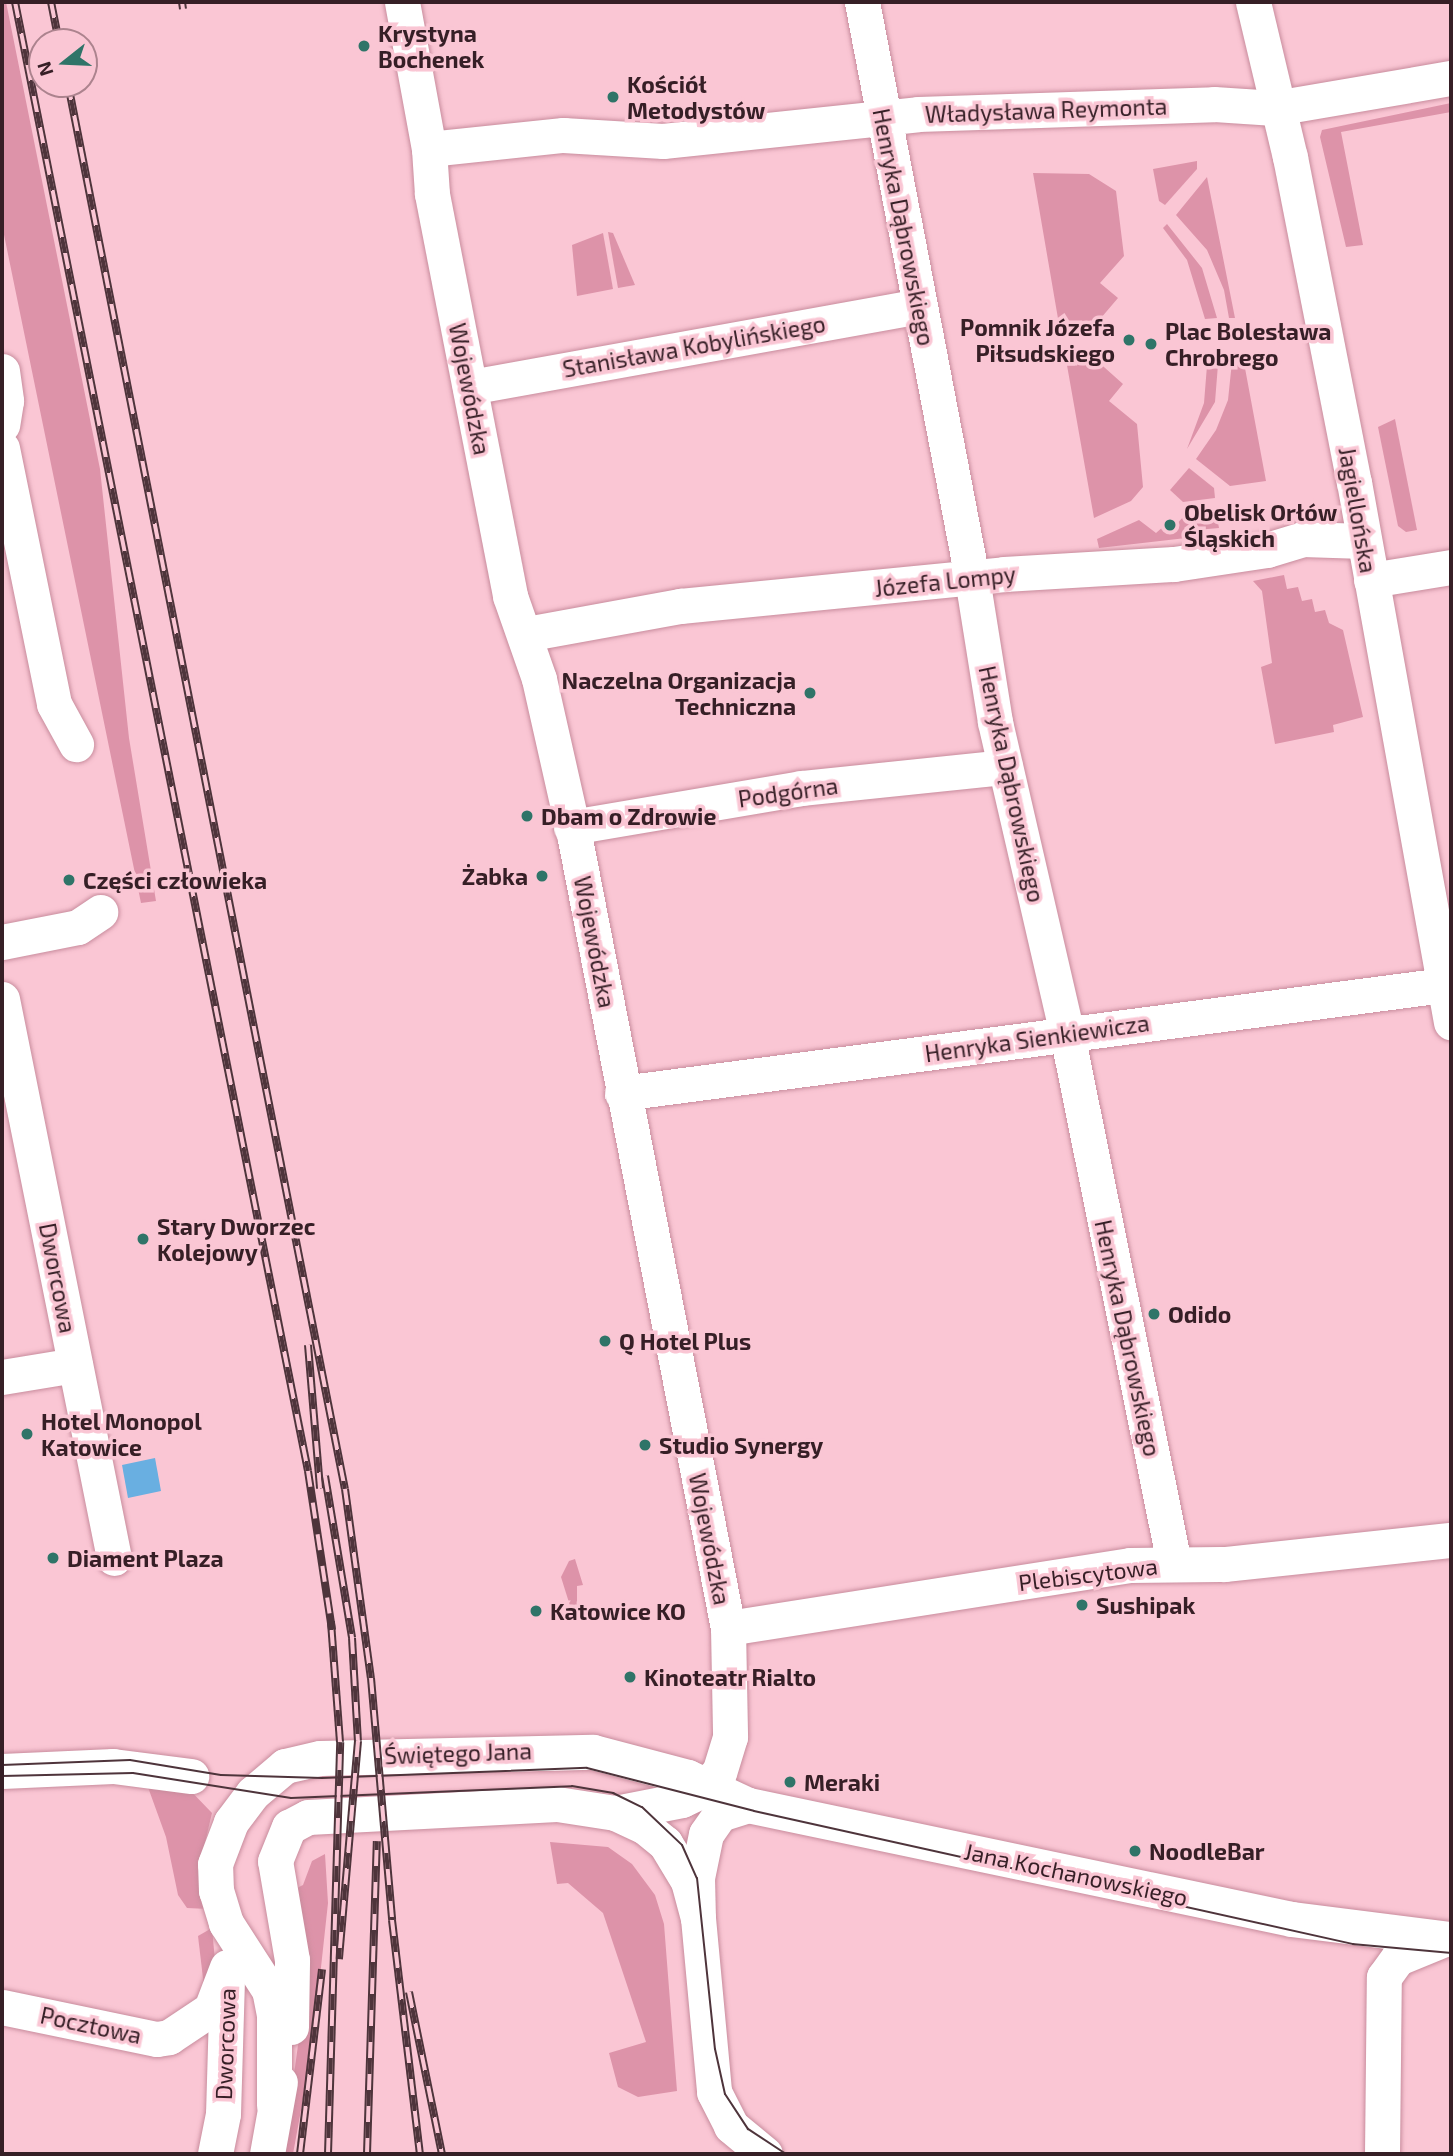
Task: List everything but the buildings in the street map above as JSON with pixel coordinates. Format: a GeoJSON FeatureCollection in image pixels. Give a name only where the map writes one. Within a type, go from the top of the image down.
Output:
{"type":"FeatureCollection","features":[{"type":"Feature","properties":{"kind":"street","name":"Wojewódzka"},"geometry":{"type":"LineString","coordinates":[[402,2],[429,149],[432,194],[510,596],[526,635],[571,827],[728,1628],[730,1737],[719,1773],[707,1785]]}},
{"type":"Feature","properties":{"kind":"street","name":"Henryka Dąbrowskiego"},"geometry":{"type":"LineString","coordinates":[[862,2],[972,578],[1005,767],[1067,1034],[1174,1563]]}},
{"type":"Feature","properties":{"kind":"street","name":"Jagiellońska"},"geometry":{"type":"LineString","coordinates":[[1253,2],[1275,108],[1290,157],[1448,984],[1451,1022]]}},
{"type":"Feature","properties":{"kind":"street","name":"Władysława Reymonta"},"geometry":{"type":"LineString","coordinates":[[429,149],[563,135],[663,141],[883,117],[1214,104],[1275,108],[1451,78]]}},
{"type":"Feature","properties":{"kind":"street","name":"Stanisława Kobylińskiego"},"geometry":{"type":"LineString","coordinates":[[470,387],[918,306]]}},
{"type":"Feature","properties":{"kind":"street"},"geometry":{"type":"LineString","coordinates":[[2,371],[6,409],[2,425]]}},
{"type":"Feature","properties":{"kind":"street"},"geometry":{"type":"LineString","coordinates":[[2,448],[54,704],[76,744]]}},
{"type":"Feature","properties":{"kind":"street","name":"Józefa Lompy"},"geometry":{"type":"LineString","coordinates":[[526,635],[680,606],[972,578],[1174,564],[1267,550],[1302,539],[1364,541]]}},
{"type":"Feature","properties":{"kind":"street"},"geometry":{"type":"LineString","coordinates":[[1371,580],[1451,566]]}},
{"type":"Feature","properties":{"kind":"street","name":"Podgórna"},"geometry":{"type":"LineString","coordinates":[[571,827],[801,788],[1005,767]]}},
{"type":"Feature","properties":{"kind":"street"},"geometry":{"type":"LineString","coordinates":[[2,942],[78,927],[100,912]]}},
{"type":"Feature","properties":{"kind":"street","name":"Henryka Sienkiewicza"},"geometry":{"type":"LineString","coordinates":[[622,1093],[1448,984]]}},
{"type":"Feature","properties":{"kind":"street","name":"Dworcowa"},"geometry":{"type":"LineString","coordinates":[[2,999],[114,1558]]}},
{"type":"Feature","properties":{"kind":"street"},"geometry":{"type":"LineString","coordinates":[[2,1377],[75,1365]]}},
{"type":"Feature","properties":{"kind":"street","name":"Plebiscytowa"},"geometry":{"type":"LineString","coordinates":[[728,1628],[1130,1565],[1225,1564],[1451,1540]]}},
{"type":"Feature","properties":{"kind":"street","name":"Świętego Jana"},"geometry":{"type":"LineString","coordinates":[[231,1822],[253,1793],[285,1766],[320,1758],[593,1752],[707,1785]]}},
{"type":"Feature","properties":{"kind":"street"},"geometry":{"type":"LineString","coordinates":[[2,1771],[113,1766],[191,1776]]}},
{"type":"Feature","properties":{"kind":"street"},"geometry":{"type":"LineString","coordinates":[[615,1813],[675,1802],[707,1785]]}},
{"type":"Feature","properties":{"kind":"street","name":"Jana Kochanowskiego"},"geometry":{"type":"LineString","coordinates":[[707,1785],[748,1805],[1292,1919],[1448,1939]]}},
{"type":"Feature","properties":{"kind":"street","name":"Dworcowa"},"geometry":{"type":"LineString","coordinates":[[274,2105],[288,2055],[292,2010],[292,1960],[281,1914],[274,1866],[283,1835],[308,1817],[557,1804],[615,1813]]}},
{"type":"Feature","properties":{"kind":"street"},"geometry":{"type":"LineString","coordinates":[[748,1805],[720,1814],[706,1834],[697,1878],[698,1918],[714,2092],[731,2126],[765,2154]]}},
{"type":"Feature","properties":{"kind":"street"},"geometry":{"type":"LineString","coordinates":[[615,1813],[665,1843],[688,1881],[698,1918]]}},
{"type":"Feature","properties":{"kind":"street","name":"Dworcowa"},"geometry":{"type":"LineString","coordinates":[[231,1822],[215,1864],[216,1891],[226,1923],[270,1990],[275,2015],[274,2105],[267,2154]]}},
{"type":"Feature","properties":{"kind":"street","name":"Dworcowa"},"geometry":{"type":"LineString","coordinates":[[223,2115],[251,2062],[270,1990],[281,1914]]}},
{"type":"Feature","properties":{"kind":"street","name":"Dworcowa"},"geometry":{"type":"LineString","coordinates":[[223,2115],[226,1923]]}},
{"type":"Feature","properties":{"kind":"street"},"geometry":{"type":"LineString","coordinates":[[1382,2154],[1384,1977],[1398,1958],[1448,1939]]}},
{"type":"Feature","properties":{"kind":"street","name":"Pocztowa"},"geometry":{"type":"LineString","coordinates":[[2,2007],[157,2039],[169,2037],[211,2009],[227,1967]]}},
{"type":"Feature","properties":{"kind":"street"},"geometry":{"type":"LineString","coordinates":[[215,2154],[223,2115]]}},
{"type":"Feature","properties":{"kind":"shaded area"},"geometry":{"type":"Polygon","coordinates":[[[2,2],[6,2],[100,469],[129,738],[156,901],[141,903],[2,225],[2,2]]]}},
{"type":"Feature","properties":{"kind":"shaded area"},"geometry":{"type":"Polygon","coordinates":[[[1451,103],[1451,112],[1341,132],[1363,245],[1346,247],[1320,137],[1322,130],[1451,103]]]}},
{"type":"Feature","properties":{"kind":"shaded area"},"geometry":{"type":"Polygon","coordinates":[[[1197,161],[1197,169],[1165,205],[1159,201],[1153,169],[1197,161]]]}},
{"type":"Feature","properties":{"kind":"shaded area"},"geometry":{"type":"Polygon","coordinates":[[[1033,173],[1089,174],[1116,191],[1124,256],[1100,283],[1118,298],[1089,332],[1061,336],[1033,173]]]}},
{"type":"Feature","properties":{"kind":"shaded area"},"geometry":{"type":"Polygon","coordinates":[[[1207,177],[1235,318],[1229,318],[1224,290],[1207,250],[1176,215],[1207,177]]]}},
{"type":"Feature","properties":{"kind":"shaded area"},"geometry":{"type":"Polygon","coordinates":[[[1167,224],[1202,268],[1217,318],[1205,319],[1187,260],[1163,228],[1167,224]]]}},
{"type":"Feature","properties":{"kind":"shaded area"},"geometry":{"type":"Polygon","coordinates":[[[608,232],[613,233],[635,285],[618,288],[608,232]]]}},
{"type":"Feature","properties":{"kind":"shaded area"},"geometry":{"type":"Polygon","coordinates":[[[603,233],[613,289],[577,296],[572,245],[603,233]]]}},
{"type":"Feature","properties":{"kind":"shaded area"},"geometry":{"type":"Polygon","coordinates":[[[1086,351],[1123,384],[1109,401],[1137,424],[1143,487],[1131,501],[1094,518],[1065,354],[1086,351]]]}},
{"type":"Feature","properties":{"kind":"shaded area"},"geometry":{"type":"Polygon","coordinates":[[[1219,352],[1215,402],[1187,449],[1204,403],[1208,353],[1219,352]]]}},
{"type":"Feature","properties":{"kind":"shaded area"},"geometry":{"type":"Polygon","coordinates":[[[1233,352],[1242,352],[1266,481],[1230,486],[1196,459],[1216,430],[1228,400],[1233,352]]]}},
{"type":"Feature","properties":{"kind":"shaded area"},"geometry":{"type":"Polygon","coordinates":[[[1395,419],[1417,530],[1406,532],[1398,526],[1378,427],[1395,419]]]}},
{"type":"Feature","properties":{"kind":"shaded area"},"geometry":{"type":"Polygon","coordinates":[[[1189,468],[1214,488],[1215,498],[1183,502],[1170,490],[1189,468]]]}},
{"type":"Feature","properties":{"kind":"shaded area"},"geometry":{"type":"Polygon","coordinates":[[[1216,511],[1219,528],[1185,531],[1186,538],[1099,548],[1097,539],[1139,520],[1156,533],[1164,526],[1171,530],[1186,514],[1216,511]]]}},
{"type":"Feature","properties":{"kind":"shaded area"},"geometry":{"type":"Polygon","coordinates":[[[1284,575],[1287,589],[1298,587],[1302,601],[1312,599],[1315,612],[1325,610],[1329,623],[1343,630],[1363,717],[1333,725],[1334,732],[1275,744],[1261,667],[1272,663],[1262,591],[1253,581],[1284,575]]]}},
{"type":"Feature","properties":{"kind":"shaded area"},"geometry":{"type":"Polygon","coordinates":[[[575,1559],[583,1585],[577,1586],[577,1608],[571,1609],[561,1577],[569,1561],[575,1559]]]}},
{"type":"Feature","properties":{"kind":"shaded area"},"geometry":{"type":"Polygon","coordinates":[[[145,1779],[186,1786],[212,1813],[203,1851],[208,1909],[187,1908],[178,1895],[166,1837],[145,1779]]]}},
{"type":"Feature","properties":{"kind":"shaded area"},"geometry":{"type":"Polygon","coordinates":[[[550,1842],[608,1847],[632,1864],[655,1895],[664,1924],[677,2091],[638,2097],[618,2087],[609,2053],[646,2042],[603,1913],[568,1883],[557,1884],[550,1842]]]}},
{"type":"Feature","properties":{"kind":"shaded area"},"geometry":{"type":"Polygon","coordinates":[[[325,1854],[328,1903],[312,2050],[293,2154],[283,2154],[299,2038],[295,1889],[303,1885],[312,1861],[325,1854]]]}},
{"type":"Feature","properties":{"kind":"shaded area"},"geometry":{"type":"Polygon","coordinates":[[[212,1928],[215,1961],[205,1995],[198,1936],[212,1928]]]}},
{"type":"Feature","properties":{"kind":"water"},"geometry":{"type":"Polygon","coordinates":[[[155,1458],[161,1491],[128,1498],[122,1465],[155,1458]]]}},
{"type":"Feature","properties":{"kind":"tram line"},"geometry":{"type":"LineString","coordinates":[[2,1765],[130,1760],[221,1775],[322,1778],[587,1768],[754,1811],[1353,1944],[1451,1953]]}},
{"type":"Feature","properties":{"kind":"tram line"},"geometry":{"type":"LineString","coordinates":[[2,1776],[133,1773],[291,1798],[572,1786],[613,1793],[642,1807],[682,1845],[697,1878],[715,2049],[725,2094],[748,2129],[786,2154]]}},
{"type":"Feature","properties":{"kind":"railway"},"geometry":{"type":"LineString","coordinates":[[15,2],[308,1471],[332,1630]]}},
{"type":"Feature","properties":{"kind":"railway"},"geometry":{"type":"LineString","coordinates":[[51,2],[56,28]]}},
{"type":"Feature","properties":{"kind":"railway"},"geometry":{"type":"LineString","coordinates":[[182,2],[183,9]]}},
{"type":"Feature","properties":{"kind":"railway"},"geometry":{"type":"LineString","coordinates":[[71,98],[345,1489],[371,1678],[392,1920],[420,2154]]}},
{"type":"Feature","properties":{"kind":"railway"},"geometry":{"type":"LineString","coordinates":[[308,1345],[320,1488]]}},
{"type":"Feature","properties":{"kind":"railway"},"geometry":{"type":"LineString","coordinates":[[325,1476],[352,1638],[358,1741],[339,1959]]}},
{"type":"Feature","properties":{"kind":"railway"},"geometry":{"type":"LineString","coordinates":[[328,2154],[340,1742],[331,1621]]}},
{"type":"Feature","properties":{"kind":"railway"},"geometry":{"type":"LineString","coordinates":[[367,2154],[377,1841]]}},
{"type":"Feature","properties":{"kind":"railway"},"geometry":{"type":"LineString","coordinates":[[300,2154],[322,1969]]}},
{"type":"Feature","properties":{"kind":"railway"},"geometry":{"type":"LineString","coordinates":[[409,1992],[442,2154]]}},
{"type":"Feature","properties":{"kind":"place","name":"Krystyna Bochenek"},"geometry":{"type":"Point","coordinates":[364,46]}},
{"type":"Feature","properties":{"kind":"place","name":"Kościół Metodystów"},"geometry":{"type":"Point","coordinates":[613,97]}},
{"type":"Feature","properties":{"kind":"place","name":"Pomnik Józefa Piłsudskiego"},"geometry":{"type":"Point","coordinates":[1129,340]}},
{"type":"Feature","properties":{"kind":"place","name":"Plac Bolesława Chrobrego"},"geometry":{"type":"Point","coordinates":[1151,344]}},
{"type":"Feature","properties":{"kind":"place","name":"Obelisk Orłów Śląskich"},"geometry":{"type":"Point","coordinates":[1170,525]}},
{"type":"Feature","properties":{"kind":"place","name":"Naczelna Organizacja Techniczna"},"geometry":{"type":"Point","coordinates":[810,693]}},
{"type":"Feature","properties":{"kind":"place","name":"Dbam o Zdrowie"},"geometry":{"type":"Point","coordinates":[527,816]}},
{"type":"Feature","properties":{"kind":"place","name":"Żabka"},"geometry":{"type":"Point","coordinates":[542,876]}},
{"type":"Feature","properties":{"kind":"place","name":"Części człowieka"},"geometry":{"type":"Point","coordinates":[69,880]}},
{"type":"Feature","properties":{"kind":"place","name":"Stary Dworzec Kolejowy"},"geometry":{"type":"Point","coordinates":[143,1239]}},
{"type":"Feature","properties":{"kind":"place","name":"Odido"},"geometry":{"type":"Point","coordinates":[1154,1314]}},
{"type":"Feature","properties":{"kind":"place","name":"Q Hotel Plus"},"geometry":{"type":"Point","coordinates":[605,1341]}},
{"type":"Feature","properties":{"kind":"place","name":"Hotel Monopol Katowice"},"geometry":{"type":"Point","coordinates":[27,1434]}},
{"type":"Feature","properties":{"kind":"place","name":"Studio Synergy"},"geometry":{"type":"Point","coordinates":[645,1445]}},
{"type":"Feature","properties":{"kind":"place","name":"Diament Plaza"},"geometry":{"type":"Point","coordinates":[53,1558]}},
{"type":"Feature","properties":{"kind":"place","name":"Sushipak"},"geometry":{"type":"Point","coordinates":[1082,1605]}},
{"type":"Feature","properties":{"kind":"place","name":"Katowice KO"},"geometry":{"type":"Point","coordinates":[536,1611]}},
{"type":"Feature","properties":{"kind":"place","name":"Kinoteatr Rialto"},"geometry":{"type":"Point","coordinates":[630,1677]}},
{"type":"Feature","properties":{"kind":"place","name":"Meraki"},"geometry":{"type":"Point","coordinates":[790,1782]}},
{"type":"Feature","properties":{"kind":"place","name":"NoodleBar"},"geometry":{"type":"Point","coordinates":[1135,1851]}}]}
